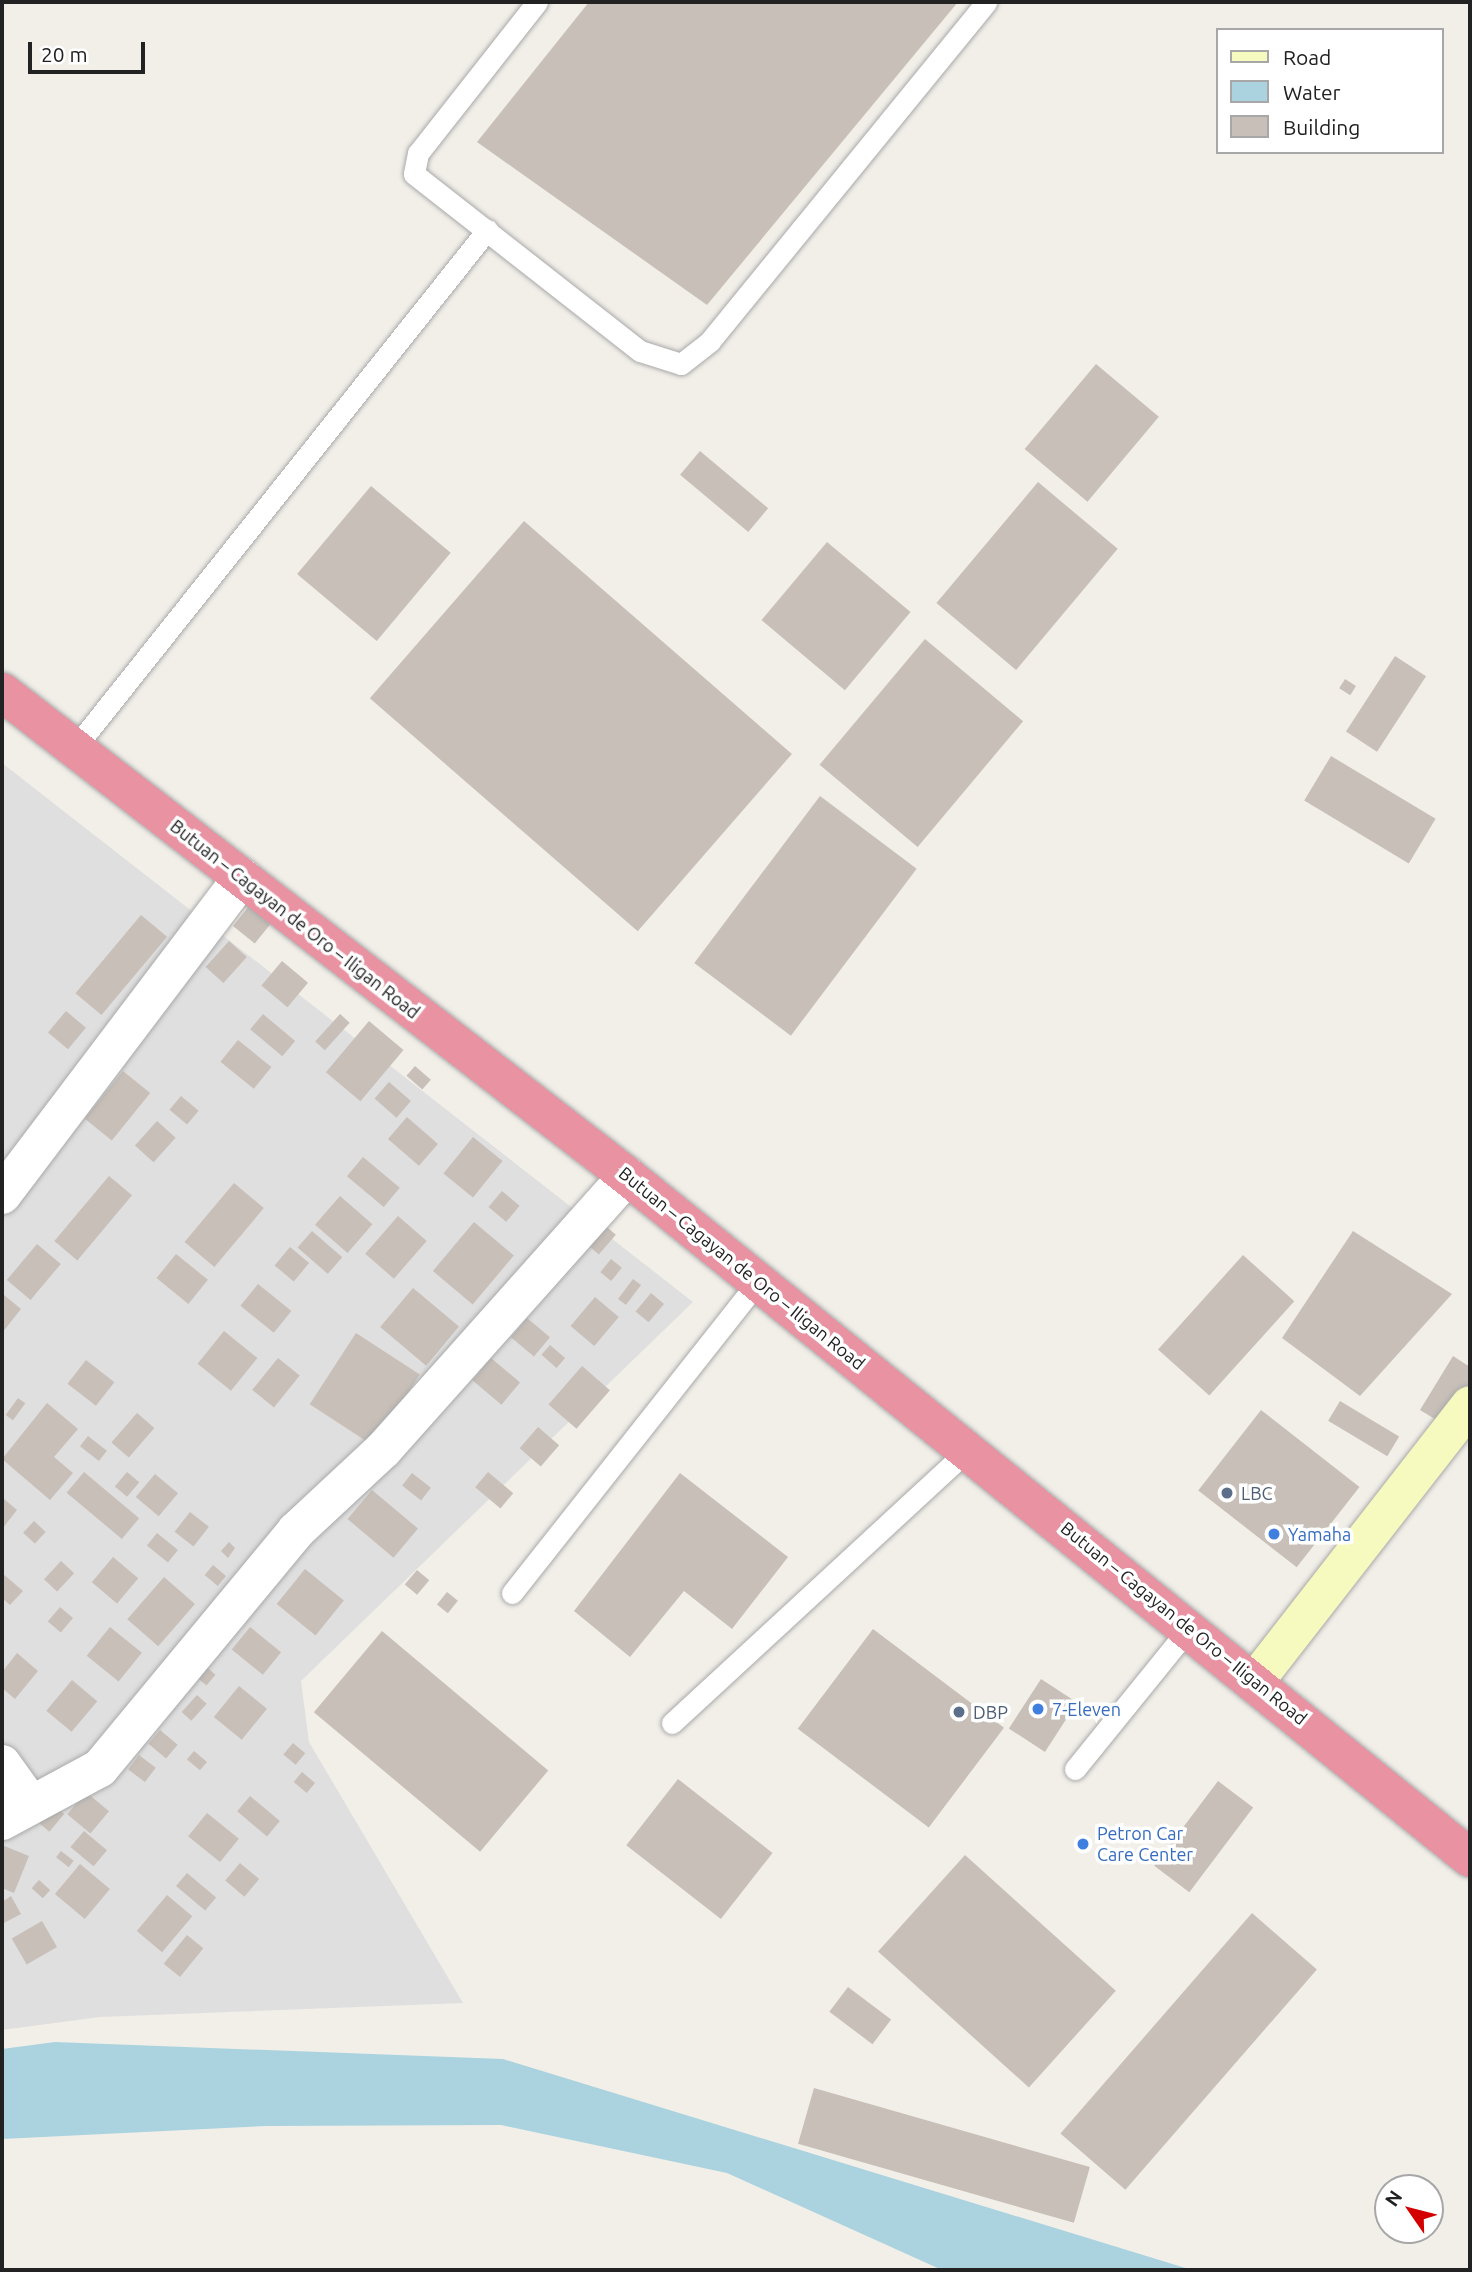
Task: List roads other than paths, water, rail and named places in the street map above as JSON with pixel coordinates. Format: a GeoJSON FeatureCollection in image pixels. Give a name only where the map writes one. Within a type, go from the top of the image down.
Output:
{"type":"FeatureCollection","features":[{"type":"Feature","properties":{"kind":"highway","name":"Butuan – Cagayan de Oro – Iligan Road"},"geometry":{"type":"LineString","coordinates":[[2,692],[73,750],[242,877],[627,1175],[1189,1629],[1256,1680],[1470,1858]]}},
{"type":"Feature","properties":{"kind":"street"},"geometry":{"type":"LineString","coordinates":[[2,1195],[242,877]]}},
{"type":"Feature","properties":{"kind":"street"},"geometry":{"type":"LineString","coordinates":[[2,1764],[16,1812],[100,1769],[296,1531],[383,1450],[627,1175]]}},
{"type":"Feature","properties":{"kind":"street"},"geometry":{"type":"LineString","coordinates":[[1256,1680],[1470,1405]]}},
{"type":"Feature","properties":{"kind":"lane"},"geometry":{"type":"LineString","coordinates":[[537,2],[413,166],[419,181],[488,230],[640,351],[681,364],[710,341],[986,2]]}},
{"type":"Feature","properties":{"kind":"lane"},"geometry":{"type":"LineString","coordinates":[[73,750],[488,230]]}},
{"type":"Feature","properties":{"kind":"lane"},"geometry":{"type":"LineString","coordinates":[[512,1593],[758,1282]]}},
{"type":"Feature","properties":{"kind":"lane"},"geometry":{"type":"LineString","coordinates":[[672,1723],[969,1449]]}},
{"type":"Feature","properties":{"kind":"lane"},"geometry":{"type":"LineString","coordinates":[[1075,1769],[1189,1629]]}},
{"type":"Feature","properties":{"kind":"water"},"geometry":{"type":"Polygon","coordinates":[[[55,2042],[503,2059],[1192,2270],[942,2270],[727,2173],[501,2125],[266,2126],[2,2139],[2,2049],[55,2042]]]}},
{"type":"Feature","properties":{"kind":"place","name":"LBC"},"geometry":{"type":"Point","coordinates":[1227,1493]}},
{"type":"Feature","properties":{"kind":"place","name":"Yamaha"},"geometry":{"type":"Point","coordinates":[1274,1534]}},
{"type":"Feature","properties":{"kind":"place","name":"7-Eleven"},"geometry":{"type":"Point","coordinates":[1038,1709]}},
{"type":"Feature","properties":{"kind":"place","name":"DBP"},"geometry":{"type":"Point","coordinates":[959,1712]}},
{"type":"Feature","properties":{"kind":"place","name":"Petron Car Care Center"},"geometry":{"type":"Point","coordinates":[1083,1844]}}]}
